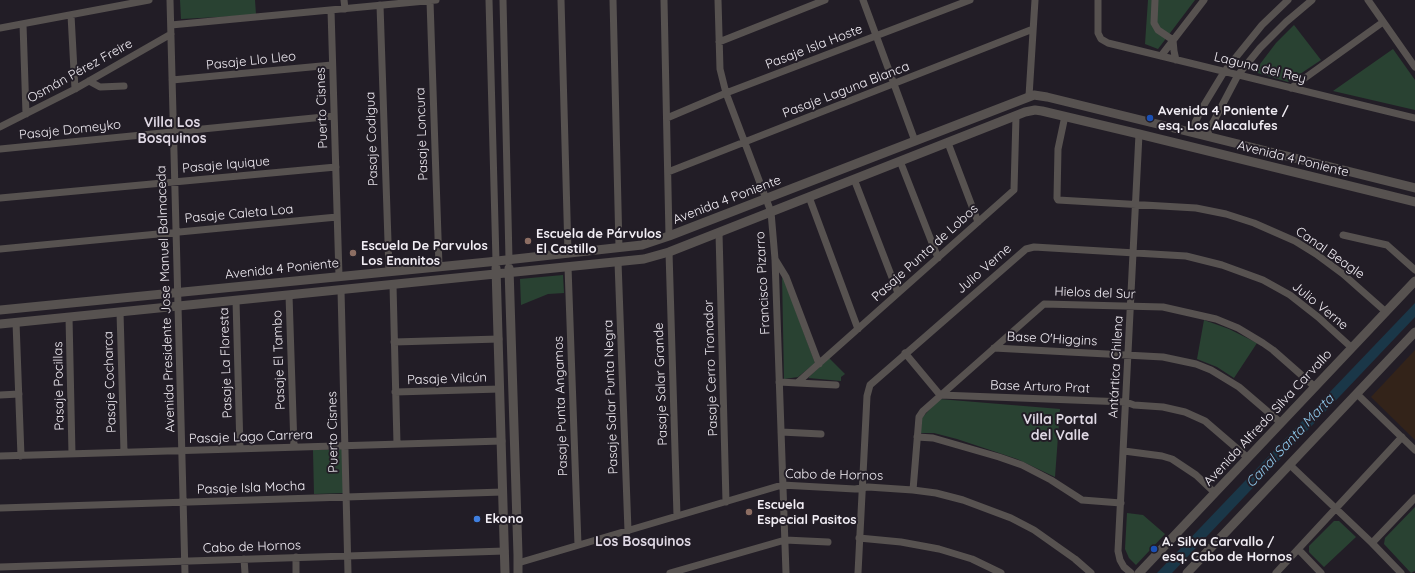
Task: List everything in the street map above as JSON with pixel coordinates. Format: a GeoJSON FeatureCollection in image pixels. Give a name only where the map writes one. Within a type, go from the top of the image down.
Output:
{"type":"FeatureCollection","features":[{"type":"Feature","properties":{"kind":"street"},"geometry":{"type":"LineString","coordinates":[[0,28],[149,0]]}},
{"type":"Feature","properties":{"kind":"street","name":"Avenida Presidente Jose Manuel Balmaceda"},"geometry":{"type":"LineString","coordinates":[[170,0],[186,573]]}},
{"type":"Feature","properties":{"kind":"street"},"geometry":{"type":"LineString","coordinates":[[344,0],[345,9]]}},
{"type":"Feature","properties":{"kind":"street"},"geometry":{"type":"LineString","coordinates":[[171,26],[433,0]]}},
{"type":"Feature","properties":{"kind":"street","name":"Pasaje Loncura"},"geometry":{"type":"LineString","coordinates":[[433,0],[439,266]]}},
{"type":"Feature","properties":{"kind":"street"},"geometry":{"type":"LineString","coordinates":[[489,0],[505,573]]}},
{"type":"Feature","properties":{"kind":"street"},"geometry":{"type":"LineString","coordinates":[[503,0],[518,573]]}},
{"type":"Feature","properties":{"kind":"street"},"geometry":{"type":"LineString","coordinates":[[561,0],[568,252]]}},
{"type":"Feature","properties":{"kind":"street"},"geometry":{"type":"LineString","coordinates":[[613,0],[619,247]]}},
{"type":"Feature","properties":{"kind":"street"},"geometry":{"type":"LineString","coordinates":[[664,0],[669,236]]}},
{"type":"Feature","properties":{"kind":"street","name":"Francisco Pizarro"},"geometry":{"type":"LineString","coordinates":[[718,0],[720,69],[726,93],[771,212],[775,258],[786,573]]}},
{"type":"Feature","properties":{"kind":"street"},"geometry":{"type":"LineString","coordinates":[[719,42],[825,0]]}},
{"type":"Feature","properties":{"kind":"street"},"geometry":{"type":"LineString","coordinates":[[863,0],[915,141]]}},
{"type":"Feature","properties":{"kind":"street","name":"Pasaje Isla Hoste"},"geometry":{"type":"LineString","coordinates":[[667,118],[726,93],[970,0]]}},
{"type":"Feature","properties":{"kind":"street"},"geometry":{"type":"LineString","coordinates":[[1029,96],[1035,0]]}},
{"type":"Feature","properties":{"kind":"street","name":"Laguna del Rey"},"geometry":{"type":"LineString","coordinates":[[1098,0],[1097,30],[1101,39],[1108,43],[1415,118]]}},
{"type":"Feature","properties":{"kind":"street"},"geometry":{"type":"LineString","coordinates":[[1155,0],[1154,23],[1158,30],[1173,40]]}},
{"type":"Feature","properties":{"kind":"street"},"geometry":{"type":"LineString","coordinates":[[1161,56],[1204,0]]}},
{"type":"Feature","properties":{"kind":"street"},"geometry":{"type":"LineString","coordinates":[[1190,132],[1204,104],[1224,72],[1258,29],[1288,0]]}},
{"type":"Feature","properties":{"kind":"street"},"geometry":{"type":"LineString","coordinates":[[1206,136],[1238,75],[1260,48],[1286,22],[1312,0]]}},
{"type":"Feature","properties":{"kind":"street"},"geometry":{"type":"LineString","coordinates":[[1368,0],[1415,66]]}},
{"type":"Feature","properties":{"kind":"street","name":"Pasaje Codigua"},"geometry":{"type":"LineString","coordinates":[[380,5],[389,271]]}},
{"type":"Feature","properties":{"kind":"street","name":"Puerto Cisnes"},"geometry":{"type":"LineString","coordinates":[[331,10],[339,276]]}},
{"type":"Feature","properties":{"kind":"street"},"geometry":{"type":"LineString","coordinates":[[71,15],[75,89]]}},
{"type":"Feature","properties":{"kind":"street"},"geometry":{"type":"LineString","coordinates":[[1290,88],[1383,22]]}},
{"type":"Feature","properties":{"kind":"street"},"geometry":{"type":"LineString","coordinates":[[23,24],[26,114]]}},
{"type":"Feature","properties":{"kind":"street","name":"Pasaje Laguna Blanca"},"geometry":{"type":"LineString","coordinates":[[668,172],[1033,30]]}},
{"type":"Feature","properties":{"kind":"street","name":"Osmán Pérez Freire"},"geometry":{"type":"LineString","coordinates":[[0,127],[75,89],[171,34]]}},
{"type":"Feature","properties":{"kind":"street"},"geometry":{"type":"LineString","coordinates":[[1173,40],[1176,60]]}},
{"type":"Feature","properties":{"kind":"street","name":"Pasaje Llo Lleo"},"geometry":{"type":"LineString","coordinates":[[172,80],[332,65]]}},
{"type":"Feature","properties":{"kind":"street"},"geometry":{"type":"LineString","coordinates":[[89,81],[100,88],[124,86]]}},
{"type":"Feature","properties":{"kind":"street","name":"Avenida 4 Poniente"},"geometry":{"type":"LineString","coordinates":[[0,310],[496,261],[652,242],[1029,96],[1047,97],[1415,188]]}},
{"type":"Feature","properties":{"kind":"street","name":"Avenida 4 Poniente"},"geometry":{"type":"LineString","coordinates":[[0,324],[644,259],[669,252],[719,233],[900,161],[1035,110],[1065,116],[1415,202]]}},
{"type":"Feature","properties":{"kind":"street","name":"Pasaje Domeyko"},"geometry":{"type":"LineString","coordinates":[[0,149],[334,116]]}},
{"type":"Feature","properties":{"kind":"street","name":"Pasaje Punta de Lobos"},"geometry":{"type":"LineString","coordinates":[[798,383],[1014,190],[1016,116]]}},
{"type":"Feature","properties":{"kind":"street","name":"Canal Beagle"},"geometry":{"type":"LineString","coordinates":[[1065,116],[1058,149],[1057,200],[1182,207],[1211,210],[1233,216],[1267,228],[1295,241],[1329,263],[1357,285],[1386,312]]}},
{"type":"Feature","properties":{"kind":"street","name":"Antártica Chilena"},"geometry":{"type":"LineString","coordinates":[[1131,573],[1124,567],[1120,560],[1118,551],[1139,134]]}},
{"type":"Feature","properties":{"kind":"street"},"geometry":{"type":"LineString","coordinates":[[948,143],[978,222]]}},
{"type":"Feature","properties":{"kind":"street"},"geometry":{"type":"LineString","coordinates":[[900,161],[938,258]]}},
{"type":"Feature","properties":{"kind":"street","name":"Pasaje Iquique"},"geometry":{"type":"LineString","coordinates":[[0,198],[336,167]]}},
{"type":"Feature","properties":{"kind":"street"},"geometry":{"type":"LineString","coordinates":[[854,179],[898,293]]}},
{"type":"Feature","properties":{"kind":"street"},"geometry":{"type":"LineString","coordinates":[[809,197],[858,329]]}},
{"type":"Feature","properties":{"kind":"street","name":"Pasaje Caleta Loa"},"geometry":{"type":"LineString","coordinates":[[0,249],[337,217]]}},
{"type":"Feature","properties":{"kind":"street","name":"Pasaje Cerro Tronador"},"geometry":{"type":"LineString","coordinates":[[719,233],[726,502]]}},
{"type":"Feature","properties":{"kind":"street"},"geometry":{"type":"LineString","coordinates":[[1343,236],[1387,245],[1415,270]]}},
{"type":"Feature","properties":{"kind":"street","name":"Julio Verne"},"geometry":{"type":"LineString","coordinates":[[858,573],[868,388],[905,353],[1026,249],[1034,247],[1199,258],[1258,278],[1281,290],[1318,317],[1352,348]]}},
{"type":"Feature","properties":{"kind":"street","name":"Pasaje Salar Grande"},"geometry":{"type":"LineString","coordinates":[[669,252],[677,516]]}},
{"type":"Feature","properties":{"kind":"street"},"geometry":{"type":"LineString","coordinates":[[775,258],[786,277],[819,364]]}},
{"type":"Feature","properties":{"kind":"street","name":"Pasaje Salar Punta Negra"},"geometry":{"type":"LineString","coordinates":[[618,262],[628,531]]}},
{"type":"Feature","properties":{"kind":"street","name":"Pasaje Punta Angamos"},"geometry":{"type":"LineString","coordinates":[[568,267],[578,545]]}},
{"type":"Feature","properties":{"kind":"street","name":"Avenida Alfredo Silva Carvallo"},"geometry":{"type":"LineString","coordinates":[[1139,573],[1415,281]]}},
{"type":"Feature","properties":{"kind":"street"},"geometry":{"type":"LineString","coordinates":[[393,285],[397,444]]}},
{"type":"Feature","properties":{"kind":"street","name":"Puerto Cisnes"},"geometry":{"type":"LineString","coordinates":[[341,290],[348,573]]}},
{"type":"Feature","properties":{"kind":"street","name":"Pasaje El Tambo"},"geometry":{"type":"LineString","coordinates":[[289,295],[294,447]]}},
{"type":"Feature","properties":{"kind":"street","name":"Pasaje La Floresta"},"geometry":{"type":"LineString","coordinates":[[236,300],[240,449]]}},
{"type":"Feature","properties":{"kind":"street","name":"Hielos del Sur"},"geometry":{"type":"LineString","coordinates":[[913,490],[919,418],[923,411],[1044,304],[1162,308],[1216,319],[1246,332],[1274,350],[1315,387]]}},
{"type":"Feature","properties":{"kind":"street","name":"Pasaje Cocharca"},"geometry":{"type":"LineString","coordinates":[[120,312],[124,452]]}},
{"type":"Feature","properties":{"kind":"street","name":"Pasaje Pocillas"},"geometry":{"type":"LineString","coordinates":[[69,317],[72,454]]}},
{"type":"Feature","properties":{"kind":"street"},"geometry":{"type":"LineString","coordinates":[[16,322],[21,456]]}},
{"type":"Feature","properties":{"kind":"street"},"geometry":{"type":"LineString","coordinates":[[1187,573],[1415,332]]}},
{"type":"Feature","properties":{"kind":"street"},"geometry":{"type":"LineString","coordinates":[[394,342],[498,339]]}},
{"type":"Feature","properties":{"kind":"street","name":"Base O'Higgins"},"geometry":{"type":"LineString","coordinates":[[994,348],[1128,355],[1182,360],[1211,370],[1239,387],[1281,423]]}},
{"type":"Feature","properties":{"kind":"street"},"geometry":{"type":"LineString","coordinates":[[905,353],[940,395]]}},
{"type":"Feature","properties":{"kind":"street"},"geometry":{"type":"LineString","coordinates":[[779,382],[836,385]]}},
{"type":"Feature","properties":{"kind":"street","name":"Pasaje Vilcún"},"geometry":{"type":"LineString","coordinates":[[395,392],[500,389]]}},
{"type":"Feature","properties":{"kind":"street"},"geometry":{"type":"LineString","coordinates":[[0,395],[18,394]]}},
{"type":"Feature","properties":{"kind":"street"},"geometry":{"type":"LineString","coordinates":[[1357,394],[1415,450]]}},
{"type":"Feature","properties":{"kind":"street","name":"Base Arturo Prat"},"geometry":{"type":"LineString","coordinates":[[940,395],[1126,402],[1134,405],[1163,407],[1196,416],[1214,427],[1248,458]]}},
{"type":"Feature","properties":{"kind":"street"},"geometry":{"type":"LineString","coordinates":[[781,432],[821,434]]}},
{"type":"Feature","properties":{"kind":"street"},"geometry":{"type":"LineString","coordinates":[[918,437],[933,438],[1022,465],[1051,480],[1082,500],[1121,503]]}},
{"type":"Feature","properties":{"kind":"street"},"geometry":{"type":"LineString","coordinates":[[1276,573],[1402,437]]}},
{"type":"Feature","properties":{"kind":"street","name":"Pasaje Lago Carrera"},"geometry":{"type":"LineString","coordinates":[[0,456],[502,441]]}},
{"type":"Feature","properties":{"kind":"street"},"geometry":{"type":"LineString","coordinates":[[1124,451],[1162,456],[1172,459],[1196,475],[1215,493]]}},
{"type":"Feature","properties":{"kind":"street"},"geometry":{"type":"LineString","coordinates":[[1290,465],[1401,573]]}},
{"type":"Feature","properties":{"kind":"street","name":"Cabo de Hornos"},"geometry":{"type":"LineString","coordinates":[[518,563],[782,485],[855,489],[868,487],[913,490],[936,493],[963,500],[1011,518],[1034,530],[1092,573]]}},
{"type":"Feature","properties":{"kind":"street","name":"Pasaje Isla Mocha"},"geometry":{"type":"LineString","coordinates":[[0,508],[503,492]]}},
{"type":"Feature","properties":{"kind":"street"},"geometry":{"type":"LineString","coordinates":[[1372,544],[1415,498]]}},
{"type":"Feature","properties":{"kind":"street"},"geometry":{"type":"LineString","coordinates":[[859,538],[901,542],[939,549],[972,559],[1001,573]]}},
{"type":"Feature","properties":{"kind":"street"},"geometry":{"type":"LineString","coordinates":[[670,573],[785,540],[828,542]]}},
{"type":"Feature","properties":{"kind":"street"},"geometry":{"type":"LineString","coordinates":[[1298,549],[1321,573]]}},
{"type":"Feature","properties":{"kind":"street","name":"Cabo de Hornos"},"geometry":{"type":"LineString","coordinates":[[0,567],[48,569],[186,561],[505,551]]}},
{"type":"Feature","properties":{"kind":"street"},"geometry":{"type":"LineString","coordinates":[[296,557],[296,573]]}},
{"type":"Feature","properties":{"kind":"street"},"geometry":{"type":"LineString","coordinates":[[244,559],[244,573]]}},
{"type":"Feature","properties":{"kind":"shaded area"},"geometry":{"type":"Polygon","coordinates":[[[1415,350],[1415,440],[1371,397],[1415,350]]]}},
{"type":"Feature","properties":{"kind":"green space"},"geometry":{"type":"Polygon","coordinates":[[[180,0],[255,0],[256,15],[181,19],[180,0]]]}},
{"type":"Feature","properties":{"kind":"green space"},"geometry":{"type":"Polygon","coordinates":[[[1148,0],[1195,0],[1158,49],[1145,44],[1148,0]]]}},
{"type":"Feature","properties":{"kind":"green space"},"geometry":{"type":"Polygon","coordinates":[[[1294,25],[1321,60],[1288,82],[1254,72],[1276,43],[1294,25]]]}},
{"type":"Feature","properties":{"kind":"green space"},"geometry":{"type":"Polygon","coordinates":[[[1393,49],[1415,80],[1415,110],[1333,91],[1393,49]]]}},
{"type":"Feature","properties":{"kind":"green space"},"geometry":{"type":"Polygon","coordinates":[[[782,274],[815,363],[798,377],[784,379],[782,274]]]}},
{"type":"Feature","properties":{"kind":"green space"},"geometry":{"type":"Polygon","coordinates":[[[563,275],[564,293],[548,294],[521,305],[520,279],[563,275]]]}},
{"type":"Feature","properties":{"kind":"green space"},"geometry":{"type":"Polygon","coordinates":[[[1204,320],[1229,329],[1257,343],[1234,378],[1217,367],[1197,359],[1204,320]]]}},
{"type":"Feature","properties":{"kind":"green space"},"geometry":{"type":"Polygon","coordinates":[[[829,358],[845,374],[841,377],[841,381],[809,378],[809,377],[829,358]]]}},
{"type":"Feature","properties":{"kind":"green space","name":"Villa Portal del Valle"},"geometry":{"type":"Polygon","coordinates":[[[939,399],[1060,409],[1055,477],[1017,459],[957,439],[934,433],[920,433],[922,418],[939,399]]]}},
{"type":"Feature","properties":{"kind":"green space"},"geometry":{"type":"Polygon","coordinates":[[[343,449],[344,493],[314,494],[313,450],[343,449]]]}},
{"type":"Feature","properties":{"kind":"green space"},"geometry":{"type":"Polygon","coordinates":[[[1415,507],[1415,571],[1411,573],[1384,544],[1385,538],[1415,507]]]}},
{"type":"Feature","properties":{"kind":"green space"},"geometry":{"type":"Polygon","coordinates":[[[1127,513],[1143,515],[1165,534],[1136,565],[1129,558],[1125,549],[1127,513]]]}},
{"type":"Feature","properties":{"kind":"green space"},"geometry":{"type":"Polygon","coordinates":[[[1334,521],[1339,521],[1356,537],[1324,567],[1309,552],[1309,546],[1334,521]]]}},
{"type":"Feature","properties":{"kind":"water","name":"Canal Santa Marta"},"geometry":{"type":"Polygon","coordinates":[[[1415,303],[1415,317],[1172,573],[1157,573],[1415,303]]]}},
{"type":"Feature","properties":{"kind":"place","name":"Avenida 4 Poniente / esq. Los Alacalufes"},"geometry":{"type":"Point","coordinates":[1150,118]}},
{"type":"Feature","properties":{"kind":"place","name":"Escuela de Párvulos El Castillo"},"geometry":{"type":"Point","coordinates":[528,241]}},
{"type":"Feature","properties":{"kind":"place","name":"Escuela De Parvulos Los Enanitos"},"geometry":{"type":"Point","coordinates":[353,253]}},
{"type":"Feature","properties":{"kind":"place","name":"Escuela Especial Pasitos"},"geometry":{"type":"Point","coordinates":[749,512]}},
{"type":"Feature","properties":{"kind":"place","name":"Ekono"},"geometry":{"type":"Point","coordinates":[477,519]}},
{"type":"Feature","properties":{"kind":"place","name":"A. Silva Carvallo / esq. Cabo de Hornos"},"geometry":{"type":"Point","coordinates":[1154,549]}},
{"type":"Feature","properties":{"kind":"district","name":"Villa Los Bosquinos"},"geometry":{"type":"Point","coordinates":[172,132]}},
{"type":"Feature","properties":{"kind":"district","name":"Villa Portal del Valle"},"geometry":{"type":"Point","coordinates":[1060,428]}},
{"type":"Feature","properties":{"kind":"district","name":"Los Bosquinos"},"geometry":{"type":"Point","coordinates":[643,542]}}]}
